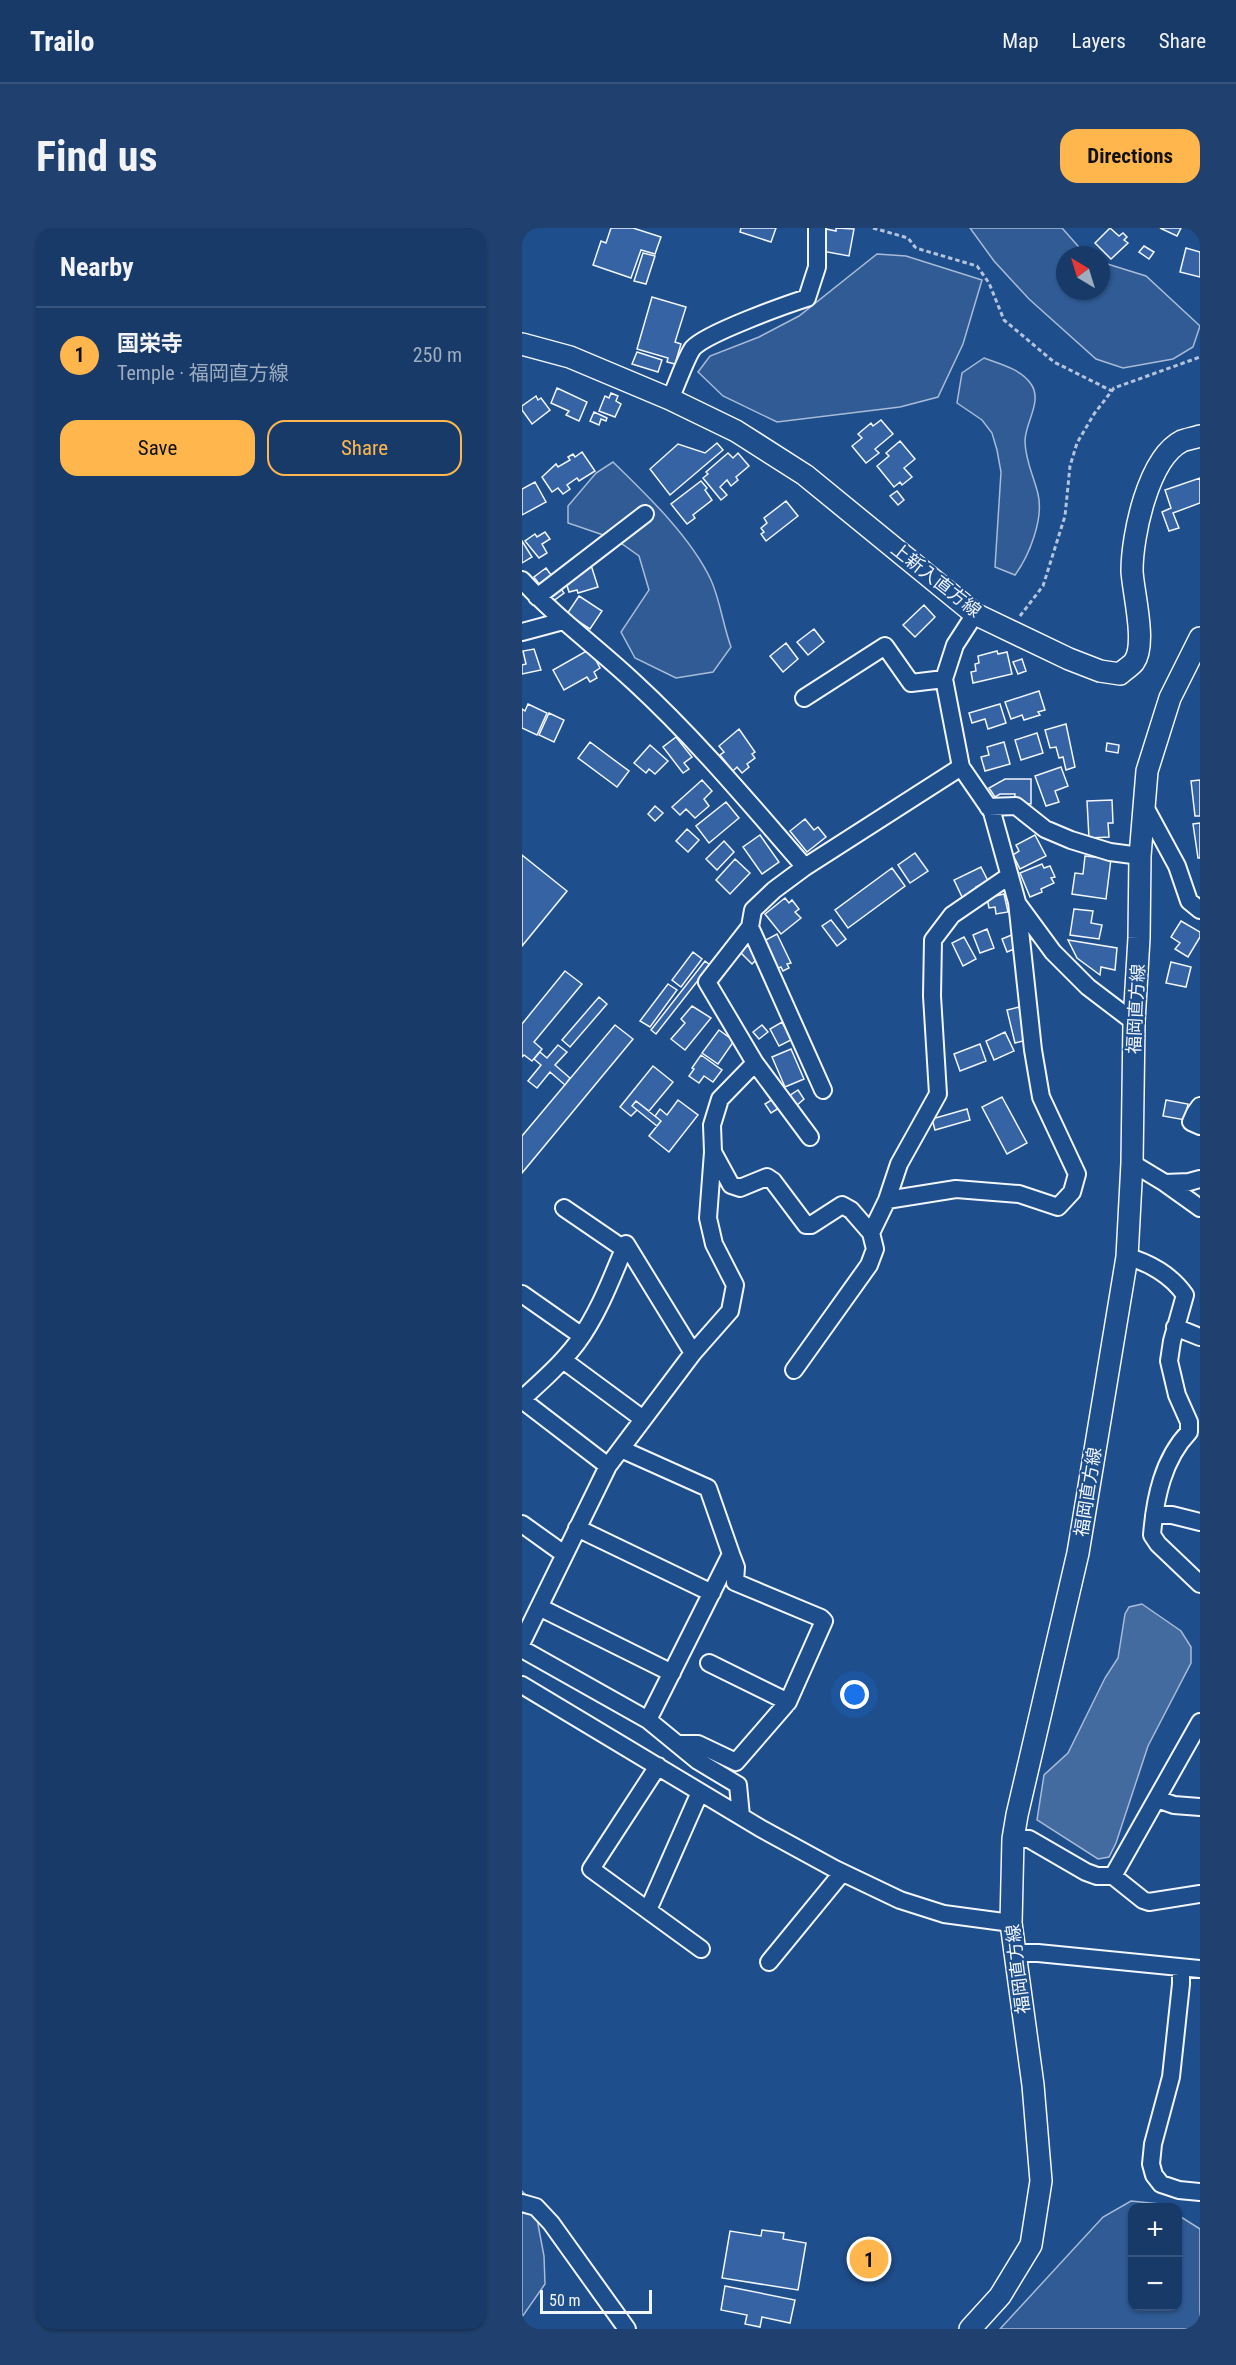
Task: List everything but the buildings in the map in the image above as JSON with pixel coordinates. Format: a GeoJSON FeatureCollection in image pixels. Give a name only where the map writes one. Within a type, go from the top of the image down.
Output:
{"type":"FeatureCollection","features":[{"type":"Feature","properties":{"kind":"main road","name":"上新入直方線"},"geometry":{"type":"LineString","coordinates":[[522,344],[570,357],[670,399],[736,432],[805,475],[975,614],[1069,659],[1100,670],[1120,674],[1135,661],[1139,641],[1132,572],[1134,534],[1146,494],[1161,462],[1181,442],[1200,436]]}},
{"type":"Feature","properties":{"kind":"main road","name":"福岡直方線"},"geometry":{"type":"LineString","coordinates":[[970,2329],[1000,2296],[1030,2245],[1041,2181],[1033,2085],[1011,1923],[1013,1839],[1078,1553],[1127,1257],[1132,1163],[1140,855],[1148,771],[1170,698],[1200,638]]}},
{"type":"Feature","properties":{"kind":"street"},"geometry":{"type":"LineString","coordinates":[[670,399],[693,349],[710,337],[786,304],[807,298],[817,267],[817,228]]}},
{"type":"Feature","properties":{"kind":"street"},"geometry":{"type":"LineString","coordinates":[[537,597],[645,514]]}},
{"type":"Feature","properties":{"kind":"street"},"geometry":{"type":"LineString","coordinates":[[522,580],[563,621],[636,683],[701,749],[805,867]]}},
{"type":"Feature","properties":{"kind":"street"},"geometry":{"type":"LineString","coordinates":[[887,1200],[956,1189],[1019,1194],[1058,1207],[1072,1192],[1077,1174],[1041,1097],[1033,1050],[1017,902],[992,812],[961,767],[944,680],[955,645],[975,614]]}},
{"type":"Feature","properties":{"kind":"street"},"geometry":{"type":"LineString","coordinates":[[522,632],[563,621]]}},
{"type":"Feature","properties":{"kind":"street"},"geometry":{"type":"LineString","coordinates":[[804,698],[885,646],[911,683],[944,680]]}},
{"type":"Feature","properties":{"kind":"street"},"geometry":{"type":"LineString","coordinates":[[810,1137],[755,1063],[707,982],[750,927],[753,910],[805,867],[961,767]]}},
{"type":"Feature","properties":{"kind":"street"},"geometry":{"type":"LineString","coordinates":[[1144,805],[1177,866],[1189,901],[1200,910]]}},
{"type":"Feature","properties":{"kind":"street"},"geometry":{"type":"LineString","coordinates":[[988,807],[1016,806],[1045,829],[1071,840],[1110,852],[1140,855]]}},
{"type":"Feature","properties":{"kind":"street"},"geometry":{"type":"LineString","coordinates":[[871,1233],[887,1200],[899,1164],[938,1094],[932,996],[933,940],[952,915],[1009,876]]}},
{"type":"Feature","properties":{"kind":"street"},"geometry":{"type":"LineString","coordinates":[[1017,902],[1053,952],[1088,987],[1134,1022]]}},
{"type":"Feature","properties":{"kind":"street"},"geometry":{"type":"LineString","coordinates":[[750,927],[823,1090]]}},
{"type":"Feature","properties":{"kind":"street"},"geometry":{"type":"LineString","coordinates":[[522,1642],[609,1466],[693,1353],[730,1311],[735,1285],[714,1244],[708,1218],[713,1152],[712,1125],[720,1099],[755,1063]]}},
{"type":"Feature","properties":{"kind":"street"},"geometry":{"type":"LineString","coordinates":[[1200,1106],[1191,1122],[1200,1126]]}},
{"type":"Feature","properties":{"kind":"street"},"geometry":{"type":"LineString","coordinates":[[713,1152],[731,1185],[740,1188],[767,1177],[773,1181],[806,1225],[811,1225],[842,1205],[851,1210],[871,1233],[875,1249],[869,1264],[794,1370]]}},
{"type":"Feature","properties":{"kind":"street"},"geometry":{"type":"LineString","coordinates":[[1132,1163],[1200,1208]]}},
{"type":"Feature","properties":{"kind":"street"},"geometry":{"type":"LineString","coordinates":[[1165,1183],[1200,1179]]}},
{"type":"Feature","properties":{"kind":"street"},"geometry":{"type":"LineString","coordinates":[[564,1208],[624,1249]]}},
{"type":"Feature","properties":{"kind":"street"},"geometry":{"type":"LineString","coordinates":[[609,1466],[522,1400],[563,1360],[582,1336],[598,1309],[626,1244],[693,1353]]}},
{"type":"Feature","properties":{"kind":"street"},"geometry":{"type":"LineString","coordinates":[[1127,1257],[1144,1261],[1178,1286],[1185,1295],[1175,1327],[1169,1361],[1177,1395],[1194,1434],[1180,1441],[1159,1486],[1152,1535],[1158,1544],[1200,1584]]}},
{"type":"Feature","properties":{"kind":"street"},"geometry":{"type":"LineString","coordinates":[[522,1294],[582,1336]]}},
{"type":"Feature","properties":{"kind":"street"},"geometry":{"type":"LineString","coordinates":[[1175,1327],[1200,1337]]}},
{"type":"Feature","properties":{"kind":"street"},"geometry":{"type":"LineString","coordinates":[[563,1360],[643,1419]]}},
{"type":"Feature","properties":{"kind":"street"},"geometry":{"type":"LineString","coordinates":[[621,1449],[708,1488],[736,1567],[735,1582],[824,1621],[788,1702],[736,1762],[698,1744],[677,1744]]}},
{"type":"Feature","properties":{"kind":"street"},"geometry":{"type":"LineString","coordinates":[[1154,1515],[1172,1515],[1200,1522]]}},
{"type":"Feature","properties":{"kind":"street"},"geometry":{"type":"LineString","coordinates":[[523,1526],[564,1554]]}},
{"type":"Feature","properties":{"kind":"street"},"geometry":{"type":"LineString","coordinates":[[577,1528],[711,1593]]}},
{"type":"Feature","properties":{"kind":"street"},"geometry":{"type":"LineString","coordinates":[[648,1720],[731,1554]]}},
{"type":"Feature","properties":{"kind":"street"},"geometry":{"type":"LineString","coordinates":[[540,1607],[672,1673]]}},
{"type":"Feature","properties":{"kind":"street"},"geometry":{"type":"LineString","coordinates":[[522,1648],[648,1720],[698,1761],[738,1785],[741,1816]]}},
{"type":"Feature","properties":{"kind":"street"},"geometry":{"type":"LineString","coordinates":[[709,1663],[788,1702]]}},
{"type":"Feature","properties":{"kind":"street"},"geometry":{"type":"LineString","coordinates":[[522,1685],[700,1792],[842,1873],[900,1900],[944,1914],[1011,1923]]}},
{"type":"Feature","properties":{"kind":"street"},"geometry":{"type":"LineString","coordinates":[[1113,1876],[1200,1722]]}},
{"type":"Feature","properties":{"kind":"street"},"geometry":{"type":"LineString","coordinates":[[658,1766],[591,1869],[701,1948]]}},
{"type":"Feature","properties":{"kind":"street"},"geometry":{"type":"LineString","coordinates":[[648,1910],[700,1792]]}},
{"type":"Feature","properties":{"kind":"street"},"geometry":{"type":"LineString","coordinates":[[1157,1798],[1174,1804],[1200,1807]]}},
{"type":"Feature","properties":{"kind":"street"},"geometry":{"type":"LineString","coordinates":[[1013,1839],[1029,1839],[1086,1872],[1097,1876],[1113,1876],[1143,1900],[1149,1902],[1200,1894]]}},
{"type":"Feature","properties":{"kind":"street"},"geometry":{"type":"LineString","coordinates":[[769,1962],[842,1873]]}},
{"type":"Feature","properties":{"kind":"street"},"geometry":{"type":"LineString","coordinates":[[1015,1953],[1038,1953],[1200,1969]]}},
{"type":"Feature","properties":{"kind":"street"},"geometry":{"type":"LineString","coordinates":[[1181,1968],[1171,2077],[1153,2144],[1151,2164],[1154,2175],[1161,2184],[1179,2190],[1200,2192]]}},
{"type":"Feature","properties":{"kind":"street"},"geometry":{"type":"LineString","coordinates":[[522,2203],[536,2207],[551,2223],[627,2329]]}},
{"type":"Feature","properties":{"kind":"path"},"geometry":{"type":"LineString","coordinates":[[873,228],[908,238],[915,247],[920,249],[977,266],[989,283],[1004,320],[1054,362],[1112,391]]}},
{"type":"Feature","properties":{"kind":"path"},"geometry":{"type":"LineString","coordinates":[[1010,630],[1042,586],[1065,516],[1070,466],[1077,443],[1094,414],[1112,391],[1128,381],[1200,357]]}},
{"type":"Feature","properties":{"kind":"shaded area"},"geometry":{"type":"Polygon","coordinates":[[[970,228],[1062,228],[1078,246],[1056,246],[1056,300],[1110,300],[1110,265],[1146,276],[1200,326],[1193,347],[1173,359],[1123,368],[1096,359],[1029,299],[994,261],[970,228]]]}},
{"type":"Feature","properties":{"kind":"shaded area"},"geometry":{"type":"Polygon","coordinates":[[[877,254],[906,256],[982,280],[963,344],[938,397],[900,407],[777,422],[723,396],[698,372],[710,356],[759,337],[799,316],[877,254]]]}},
{"type":"Feature","properties":{"kind":"shaded area"},"geometry":{"type":"Polygon","coordinates":[[[984,358],[1022,374],[1031,384],[1035,398],[1025,448],[1038,494],[1039,515],[1030,548],[1015,575],[995,567],[1001,472],[992,433],[982,420],[957,403],[962,373],[984,358]]]}},
{"type":"Feature","properties":{"kind":"shaded area"},"geometry":{"type":"Polygon","coordinates":[[[613,462],[680,532],[711,580],[731,647],[713,672],[676,678],[635,658],[621,632],[649,590],[639,556],[615,539],[568,523],[568,506],[596,473],[613,462]]]}},
{"type":"Feature","properties":{"kind":"shaded area"},"geometry":{"type":"Polygon","coordinates":[[[1142,1604],[1181,1631],[1191,1647],[1191,1663],[1148,1746],[1116,1843],[1109,1857],[1098,1859],[1037,1820],[1044,1775],[1068,1753],[1105,1678],[1118,1658],[1125,1614],[1129,1607],[1142,1604]]]}},
{"type":"Feature","properties":{"kind":"shaded area"},"geometry":{"type":"Polygon","coordinates":[[[522,2191],[534,2203],[544,2256],[545,2284],[522,2317],[522,2191]]]}},
{"type":"Feature","properties":{"kind":"shaded area"},"geometry":{"type":"Polygon","coordinates":[[[1131,2201],[1150,2203],[1128,2203],[1128,2311],[1182,2311],[1182,2218],[1200,2229],[1200,2329],[1000,2329],[1103,2217],[1131,2201]]]}},
{"type":"Feature","properties":{"kind":"place","name":"国栄寺"},"geometry":{"type":"Point","coordinates":[869,2259]}}]}
